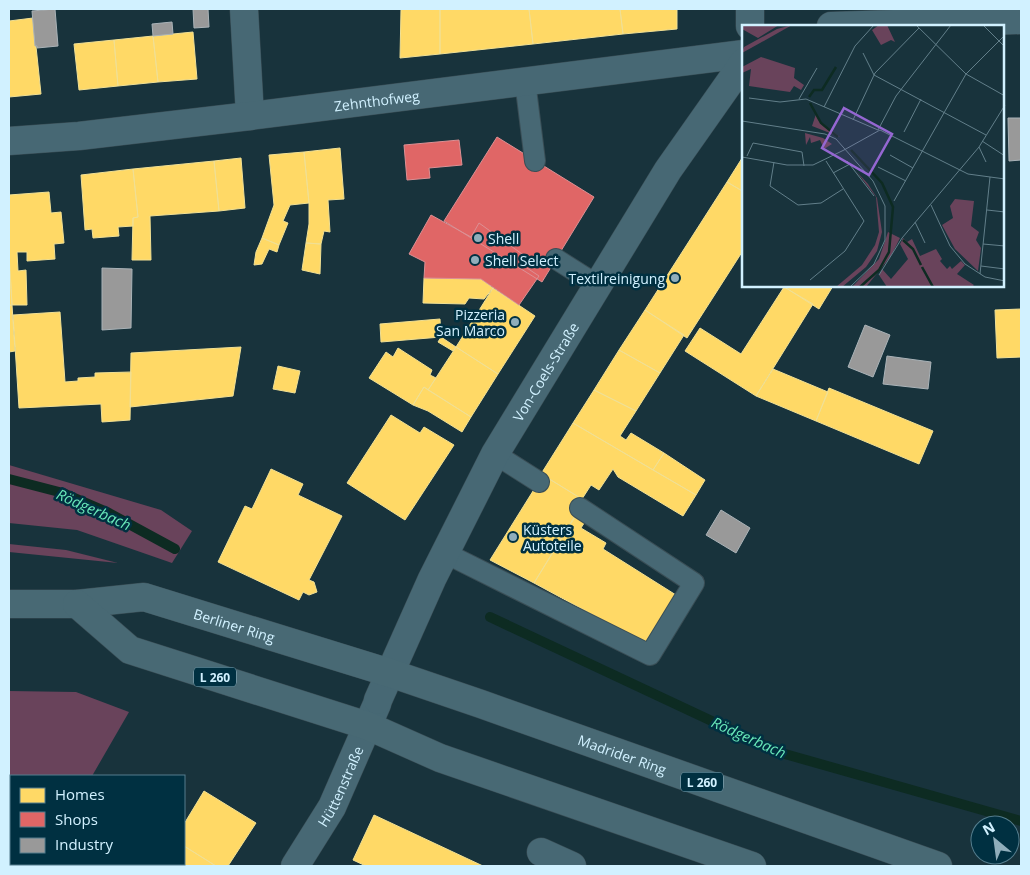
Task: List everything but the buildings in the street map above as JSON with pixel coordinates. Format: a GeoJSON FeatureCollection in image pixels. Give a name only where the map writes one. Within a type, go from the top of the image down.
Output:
{"type":"FeatureCollection","features":[{"type":"Feature","properties":{"kind":"main road","name":"Berliner Ring"},"geometry":{"type":"LineString","coordinates":[[9,604],[77,604],[144,597],[390,673]]}},
{"type":"Feature","properties":{"kind":"main road","name":"L 260"},"geometry":{"type":"LineString","coordinates":[[77,604],[130,650],[368,726],[440,758],[752,866]]}},
{"type":"Feature","properties":{"kind":"main road","name":"Madrider Ring"},"geometry":{"type":"LineString","coordinates":[[390,673],[546,726],[938,866]]}},
{"type":"Feature","properties":{"kind":"street"},"geometry":{"type":"LineString","coordinates":[[244,9],[250,116]]}},
{"type":"Feature","properties":{"kind":"street"},"geometry":{"type":"LineString","coordinates":[[750,9],[750,25]]}},
{"type":"Feature","properties":{"kind":"street"},"geometry":{"type":"LineString","coordinates":[[863,25],[1021,20]]}},
{"type":"Feature","properties":{"kind":"street","name":"Zehnthofweg"},"geometry":{"type":"LineString","coordinates":[[9,142],[79,136],[250,116],[742,54]]}},
{"type":"Feature","properties":{"kind":"street","name":"Von-Coels-Straße"},"geometry":{"type":"LineString","coordinates":[[378,700],[445,553],[495,454],[668,170],[742,65]]}},
{"type":"Feature","properties":{"kind":"street","name":"Hüttenstraße"},"geometry":{"type":"LineString","coordinates":[[295,866],[332,807],[378,700]]}},
{"type":"Feature","properties":{"kind":"street"},"geometry":{"type":"LineString","coordinates":[[541,852],[572,866]]}},
{"type":"Feature","properties":{"kind":"lane"},"geometry":{"type":"LineString","coordinates":[[525,81],[535,161]]}},
{"type":"Feature","properties":{"kind":"lane"},"geometry":{"type":"LineString","coordinates":[[556,259],[597,285]]}},
{"type":"Feature","properties":{"kind":"lane"},"geometry":{"type":"LineString","coordinates":[[495,454],[539,482]]}},
{"type":"Feature","properties":{"kind":"lane"},"geometry":{"type":"LineString","coordinates":[[445,553],[650,655],[694,583],[580,508]]}},
{"type":"Feature","properties":{"kind":"shaded area"},"geometry":{"type":"Polygon","coordinates":[[[9,465],[161,510],[192,531],[172,563],[77,530],[9,523],[9,465]]]}},
{"type":"Feature","properties":{"kind":"shaded area"},"geometry":{"type":"Polygon","coordinates":[[[9,544],[66,550],[118,563],[9,552],[9,544]]]}},
{"type":"Feature","properties":{"kind":"shaded area"},"geometry":{"type":"Polygon","coordinates":[[[9,691],[76,692],[129,712],[93,775],[10,775],[9,840],[9,691]]]}},
{"type":"Feature","properties":{"kind":"waterway","name":"Rödgerbach"},"geometry":{"type":"LineString","coordinates":[[9,479],[63,493],[107,512],[175,549]]}},
{"type":"Feature","properties":{"kind":"waterway","name":"Rödgerbach"},"geometry":{"type":"LineString","coordinates":[[490,617],[778,752],[1021,821]]}},
{"type":"Feature","properties":{"kind":"place","name":"Shell"},"geometry":{"type":"Point","coordinates":[478,238]}},
{"type":"Feature","properties":{"kind":"place","name":"Shell Select"},"geometry":{"type":"Point","coordinates":[475,260]}},
{"type":"Feature","properties":{"kind":"place","name":"Textilreinigung"},"geometry":{"type":"Point","coordinates":[675,278]}},
{"type":"Feature","properties":{"kind":"place","name":"Pizzeria San Marco"},"geometry":{"type":"Point","coordinates":[515,322]}},
{"type":"Feature","properties":{"kind":"place","name":"Küsters Autoteile"},"geometry":{"type":"Point","coordinates":[513,537]}}]}
